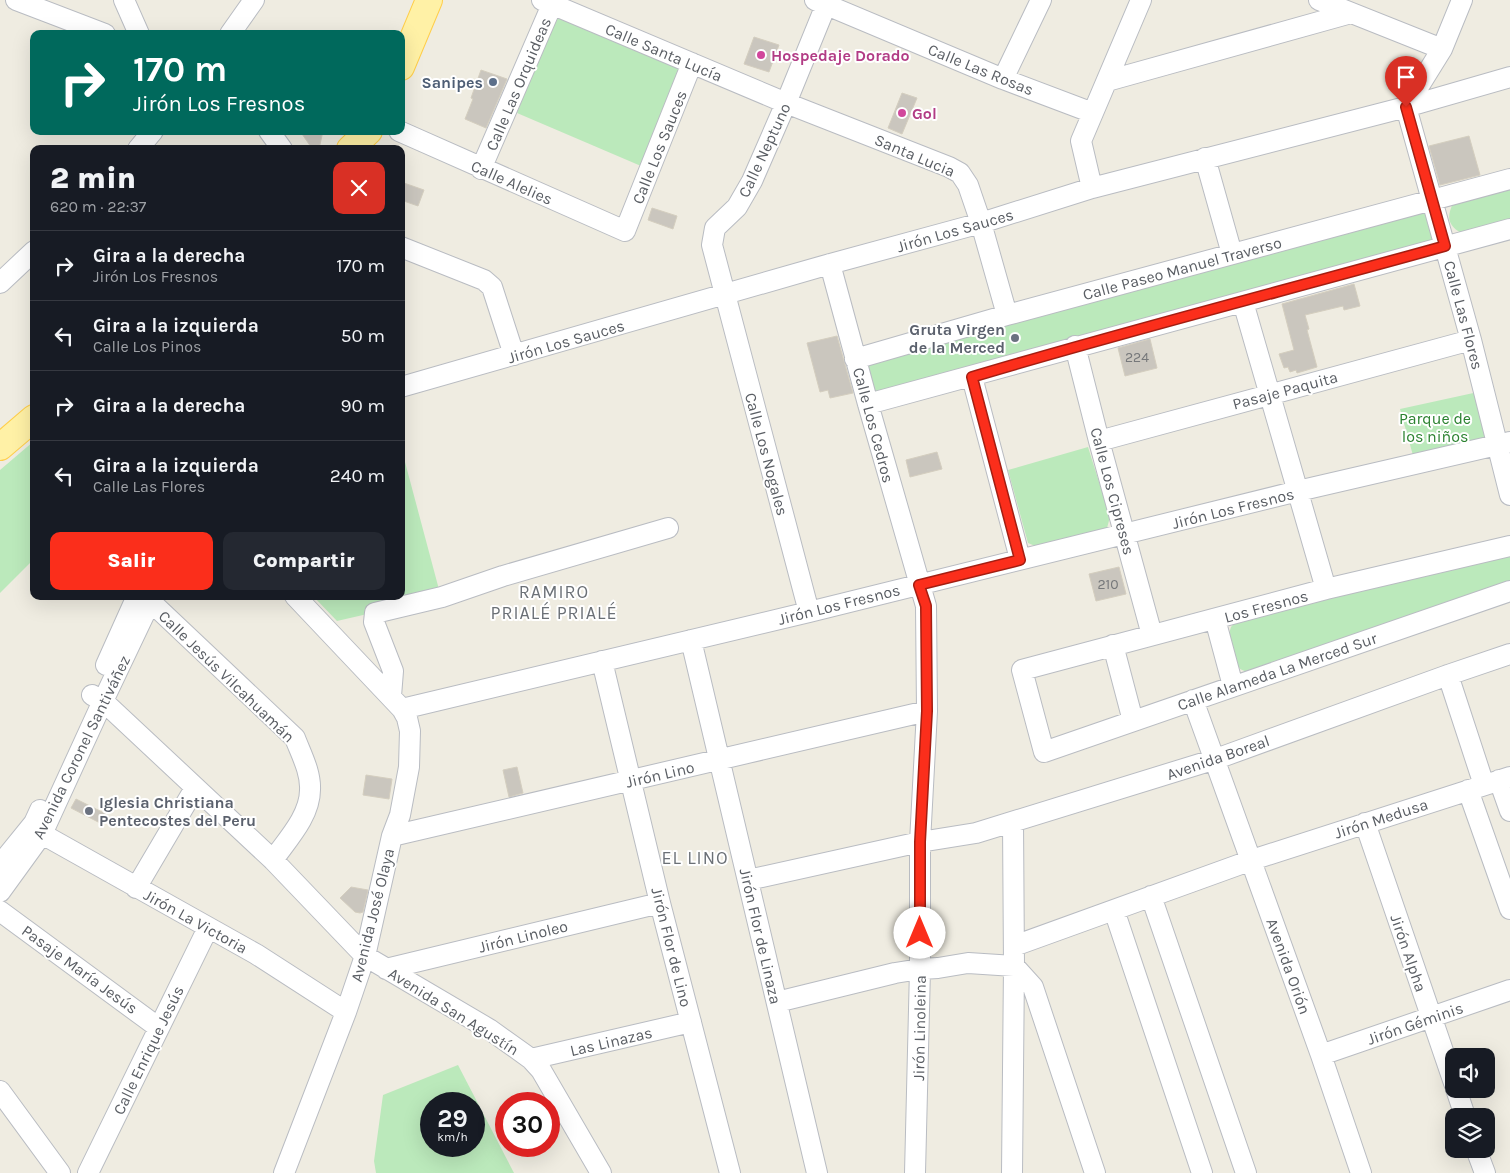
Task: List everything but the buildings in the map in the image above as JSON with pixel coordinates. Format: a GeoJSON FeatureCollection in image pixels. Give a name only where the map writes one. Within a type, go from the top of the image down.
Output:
{"type":"FeatureCollection","features":[{"type":"Feature","properties":{"kind":"main road"},"geometry":{"type":"LineString","coordinates":[[405,58],[430,0]]}},
{"type":"Feature","properties":{"kind":"main road"},"geometry":{"type":"LineString","coordinates":[[354,145],[365,135]]}},
{"type":"Feature","properties":{"kind":"main road"},"geometry":{"type":"LineString","coordinates":[[0,446],[30,421]]}},
{"type":"Feature","properties":{"kind":"street"},"geometry":{"type":"LineString","coordinates":[[16,0],[95,30]]}},
{"type":"Feature","properties":{"kind":"street"},"geometry":{"type":"LineString","coordinates":[[124,0],[137,30]]}},
{"type":"Feature","properties":{"kind":"street"},"geometry":{"type":"LineString","coordinates":[[233,30],[254,0]]}},
{"type":"Feature","properties":{"kind":"street"},"geometry":{"type":"LineString","coordinates":[[1003,79],[1041,0]]}},
{"type":"Feature","properties":{"kind":"street"},"geometry":{"type":"LineString","coordinates":[[1092,188],[1082,141],[1141,0]]}},
{"type":"Feature","properties":{"kind":"street"},"geometry":{"type":"LineString","coordinates":[[1319,0],[1442,49]]}},
{"type":"Feature","properties":{"kind":"street"},"geometry":{"type":"LineString","coordinates":[[1406,107],[1442,49],[1462,0]]}},
{"type":"Feature","properties":{"kind":"street","name":"Calle Santa Lucía"},"geometry":{"type":"LineString","coordinates":[[549,1],[786,103]]}},
{"type":"Feature","properties":{"kind":"street","name":"Calle Las Orquideas"},"geometry":{"type":"LineString","coordinates":[[481,168],[549,1]]}},
{"type":"Feature","properties":{"kind":"street","name":"Calle Las Rosas"},"geometry":{"type":"LineString","coordinates":[[823,2],[1003,79],[1093,113]]}},
{"type":"Feature","properties":{"kind":"street","name":"Calle Neptuno"},"geometry":{"type":"LineString","coordinates":[[725,296],[712,245],[715,228],[737,207],[748,190],[786,103],[823,2]]}},
{"type":"Feature","properties":{"kind":"street"},"geometry":{"type":"LineString","coordinates":[[1107,81],[1351,13]]}},
{"type":"Feature","properties":{"kind":"street","name":"Calle Los Sauces"},"geometry":{"type":"LineString","coordinates":[[625,231],[692,64]]}},
{"type":"Feature","properties":{"kind":"street","name":"Jirón Los Sauces"},"geometry":{"type":"LineString","coordinates":[[405,386],[725,296],[830,264],[981,223],[1092,188],[1406,107],[1510,77]]}},
{"type":"Feature","properties":{"kind":"street","name":"Santa Lucia"},"geometry":{"type":"LineString","coordinates":[[786,103],[955,170],[964,178],[981,223],[1007,315]]}},
{"type":"Feature","properties":{"kind":"street","name":"Calle Las Flores"},"geometry":{"type":"LineString","coordinates":[[1406,107],[1471,340],[1504,444],[1510,495]]}},
{"type":"Feature","properties":{"kind":"street","name":"Calle Alelies"},"geometry":{"type":"LineString","coordinates":[[405,134],[625,231]]}},
{"type":"Feature","properties":{"kind":"street"},"geometry":{"type":"LineString","coordinates":[[141,145],[150,135]]}},
{"type":"Feature","properties":{"kind":"street"},"geometry":{"type":"LineString","coordinates":[[1205,158],[1232,254]]}},
{"type":"Feature","properties":{"kind":"street","name":"Calle Paseo Manuel Traverso"},"geometry":{"type":"LineString","coordinates":[[855,359],[1007,315],[1510,179]]}},
{"type":"Feature","properties":{"kind":"street"},"geometry":{"type":"LineString","coordinates":[[868,404],[1510,228]]}},
{"type":"Feature","properties":{"kind":"street"},"geometry":{"type":"LineString","coordinates":[[405,249],[484,280],[492,288],[514,355]]}},
{"type":"Feature","properties":{"kind":"street"},"geometry":{"type":"LineString","coordinates":[[0,283],[30,255]]}},
{"type":"Feature","properties":{"kind":"street","name":"Calle Los Cedros"},"geometry":{"type":"LineString","coordinates":[[830,264],[919,585]]}},
{"type":"Feature","properties":{"kind":"street","name":"Calle Los Nogales"},"geometry":{"type":"LineString","coordinates":[[725,296],[809,612]]}},
{"type":"Feature","properties":{"kind":"street"},"geometry":{"type":"LineString","coordinates":[[1243,302],[1326,589]]}},
{"type":"Feature","properties":{"kind":"street","name":"Pasaje Paquita"},"geometry":{"type":"LineString","coordinates":[[1099,441],[1471,340]]}},
{"type":"Feature","properties":{"kind":"street","name":"Calle Los Cipreses"},"geometry":{"type":"LineString","coordinates":[[1075,346],[1152,635]]}},
{"type":"Feature","properties":{"kind":"street"},"geometry":{"type":"LineString","coordinates":[[972,377],[1020,560]]}},
{"type":"Feature","properties":{"kind":"street","name":"Jirón Los Fresnos"},"geometry":{"type":"LineString","coordinates":[[396,703],[602,661],[1125,535],[1298,491],[1504,444]]}},
{"type":"Feature","properties":{"kind":"street"},"geometry":{"type":"LineString","coordinates":[[396,703],[393,671],[374,622],[375,613],[442,597],[503,576],[668,528]]}},
{"type":"Feature","properties":{"kind":"street","name":"Los Fresnos"},"geometry":{"type":"LineString","coordinates":[[1044,752],[1022,670],[1326,589],[1510,546]]}},
{"type":"Feature","properties":{"kind":"street","name":"Jirón Linoleina"},"geometry":{"type":"LineString","coordinates":[[915,1173],[920,969],[920,842],[927,711],[926,606],[919,585]]}},
{"type":"Feature","properties":{"kind":"street","name":"Calle Alameda La Merced Sur"},"geometry":{"type":"LineString","coordinates":[[1044,752],[1510,591]]}},
{"type":"Feature","properties":{"kind":"street","name":"Avenida Coronel Santiváñez"},"geometry":{"type":"LineString","coordinates":[[0,865],[34,823],[146,600]]}},
{"type":"Feature","properties":{"kind":"street","name":"Calle Jesús Vilcahuamán"},"geometry":{"type":"LineString","coordinates":[[149,600],[294,738],[306,766],[310,790],[307,811],[273,860]]}},
{"type":"Feature","properties":{"kind":"street"},"geometry":{"type":"LineString","coordinates":[[299,600],[396,703]]}},
{"type":"Feature","properties":{"kind":"street"},"geometry":{"type":"LineString","coordinates":[[1215,619],[1233,686]]}},
{"type":"Feature","properties":{"kind":"street","name":"Jirón Flor de Linaza"},"geometry":{"type":"LineString","coordinates":[[691,640],[817,1173]]}},
{"type":"Feature","properties":{"kind":"street"},"geometry":{"type":"LineString","coordinates":[[1113,645],[1133,721]]}},
{"type":"Feature","properties":{"kind":"street","name":"Avenida Boreal"},"geometry":{"type":"LineString","coordinates":[[920,842],[976,833],[1216,759],[1510,654]]}},
{"type":"Feature","properties":{"kind":"street","name":"Jirón Flor de Lino"},"geometry":{"type":"LineString","coordinates":[[602,661],[660,903],[730,1173]]}},
{"type":"Feature","properties":{"kind":"street"},"geometry":{"type":"LineString","coordinates":[[1448,675],[1490,783],[1510,909]]}},
{"type":"Feature","properties":{"kind":"street","name":"Avenida Coronel Santiváñez"},"geometry":{"type":"LineString","coordinates":[[0,892],[42,834],[97,698]]}},
{"type":"Feature","properties":{"kind":"street","name":"Avenida San Agustín"},"geometry":{"type":"LineString","coordinates":[[97,698],[273,860],[365,956],[489,1029],[531,1059],[541,1070],[601,1173]]}},
{"type":"Feature","properties":{"kind":"street","name":"Avenida Orión"},"geometry":{"type":"LineString","coordinates":[[1193,700],[1252,860],[1361,1173]]}},
{"type":"Feature","properties":{"kind":"street","name":"Avenida José Olaya"},"geometry":{"type":"LineString","coordinates":[[284,1173],[346,1012],[365,956],[392,836],[400,815],[410,755],[410,731],[407,718],[396,703]]}},
{"type":"Feature","properties":{"kind":"street","name":"Jirón Lino"},"geometry":{"type":"LineString","coordinates":[[392,836],[927,711]]}},
{"type":"Feature","properties":{"kind":"street"},"geometry":{"type":"LineString","coordinates":[[1490,783],[1510,811]]}},
{"type":"Feature","properties":{"kind":"street","name":"Jirón Medusa"},"geometry":{"type":"LineString","coordinates":[[1014,946],[1252,860],[1490,783]]}},
{"type":"Feature","properties":{"kind":"street"},"geometry":{"type":"LineString","coordinates":[[136,888],[195,788]]}},
{"type":"Feature","properties":{"kind":"street"},"geometry":{"type":"LineString","coordinates":[[1012,1173],[1013,822]]}},
{"type":"Feature","properties":{"kind":"street","name":"Jirón Alpha"},"geometry":{"type":"LineString","coordinates":[[1365,823],[1445,1057]]}},
{"type":"Feature","properties":{"kind":"street","name":"Jirón La Victoria"},"geometry":{"type":"LineString","coordinates":[[42,834],[256,954],[346,1012]]}},
{"type":"Feature","properties":{"kind":"street"},"geometry":{"type":"LineString","coordinates":[[748,880],[920,842]]}},
{"type":"Feature","properties":{"kind":"street"},"geometry":{"type":"LineString","coordinates":[[1152,896],[1246,1173]]}},
{"type":"Feature","properties":{"kind":"street","name":"Jirón Linoleo"},"geometry":{"type":"LineString","coordinates":[[386,970],[660,903]]}},
{"type":"Feature","properties":{"kind":"street"},"geometry":{"type":"LineString","coordinates":[[1114,910],[1202,1173]]}},
{"type":"Feature","properties":{"kind":"street","name":"Pasaje María Jesús"},"geometry":{"type":"LineString","coordinates":[[0,911],[159,1028]]}},
{"type":"Feature","properties":{"kind":"street","name":"Calle Enrique Jesús"},"geometry":{"type":"LineString","coordinates":[[88,1173],[208,928]]}},
{"type":"Feature","properties":{"kind":"street"},"geometry":{"type":"LineString","coordinates":[[777,1002],[895,973],[920,969],[968,963],[1014,966],[1033,987],[1095,1173]]}},
{"type":"Feature","properties":{"kind":"street","name":"Jirón Géminis"},"geometry":{"type":"LineString","coordinates":[[1321,1055],[1510,990]]}},
{"type":"Feature","properties":{"kind":"street","name":"Las Linazas"},"geometry":{"type":"LineString","coordinates":[[531,1059],[691,1022]]}},
{"type":"Feature","properties":{"kind":"street"},"geometry":{"type":"LineString","coordinates":[[0,1090],[60,1173]]}},
{"type":"Feature","properties":{"kind":"street"},"geometry":{"type":"LineString","coordinates":[[1479,1158],[1485,1173]]}},
{"type":"Feature","properties":{"kind":"green space"},"geometry":{"type":"Polygon","coordinates":[[[555,17],[682,67],[641,166],[517,113],[555,17]]]}},
{"type":"Feature","properties":{"kind":"green space"},"geometry":{"type":"Polygon","coordinates":[[[1510,184],[1510,221],[1461,233],[1453,226],[1449,216],[1453,203],[1510,184]]]}},
{"type":"Feature","properties":{"kind":"green space"},"geometry":{"type":"Polygon","coordinates":[[[1425,212],[1432,220],[1433,242],[872,393],[865,371],[873,359],[1425,212]]]}},
{"type":"Feature","properties":{"kind":"green space","name":"Parque de los niños"},"geometry":{"type":"Polygon","coordinates":[[[1478,392],[1492,441],[1414,459],[1400,409],[1478,392]]]}},
{"type":"Feature","properties":{"kind":"green space"},"geometry":{"type":"Polygon","coordinates":[[[30,444],[30,563],[0,593],[0,470],[30,444]]]}},
{"type":"Feature","properties":{"kind":"green space"},"geometry":{"type":"Polygon","coordinates":[[[1088,447],[1110,517],[1107,528],[1035,546],[1028,543],[1008,470],[1088,447]]]}},
{"type":"Feature","properties":{"kind":"green space"},"geometry":{"type":"Polygon","coordinates":[[[405,462],[441,597],[337,621],[317,600],[405,600],[405,462]]]}},
{"type":"Feature","properties":{"kind":"green space"},"geometry":{"type":"Polygon","coordinates":[[[1510,554],[1510,584],[1249,673],[1240,669],[1235,661],[1228,637],[1231,627],[1236,621],[1510,554]]]}},
{"type":"Feature","properties":{"kind":"green space"},"geometry":{"type":"Polygon","coordinates":[[[458,1065],[472,1092],[420,1092],[420,1157],[485,1157],[485,1117],[495,1136],[495,1157],[506,1157],[514,1173],[376,1173],[374,1161],[383,1095],[458,1065]]]}},
{"type":"Feature","properties":{"kind":"place","name":"Hospedaje Dorado"},"geometry":{"type":"Point","coordinates":[761,55]}},
{"type":"Feature","properties":{"kind":"place","name":"Sanipes"},"geometry":{"type":"Point","coordinates":[493,82]}},
{"type":"Feature","properties":{"kind":"place","name":"Gol"},"geometry":{"type":"Point","coordinates":[902,113]}},
{"type":"Feature","properties":{"kind":"place","name":"Gruta Virgen de la Merced"},"geometry":{"type":"Point","coordinates":[1015,338]}},
{"type":"Feature","properties":{"kind":"place","name":"Iglesia Christiana Pentecostes del Peru"},"geometry":{"type":"Point","coordinates":[89,811]}},
{"type":"Feature","properties":{"kind":"district","name":"RAMIRO PRIALÉ PRIALÉ"},"geometry":{"type":"Point","coordinates":[554,602]}},
{"type":"Feature","properties":{"kind":"district","name":"EL LINO"},"geometry":{"type":"Point","coordinates":[695,858]}},
{"type":"Feature","properties":{"kind":"route"},"geometry":{"type":"LineString","coordinates":[[920,933],[920,842],[927,711],[926,606],[919,585],[1020,560],[972,377],[1075,346],[1445,246],[1406,107]]}}]}
